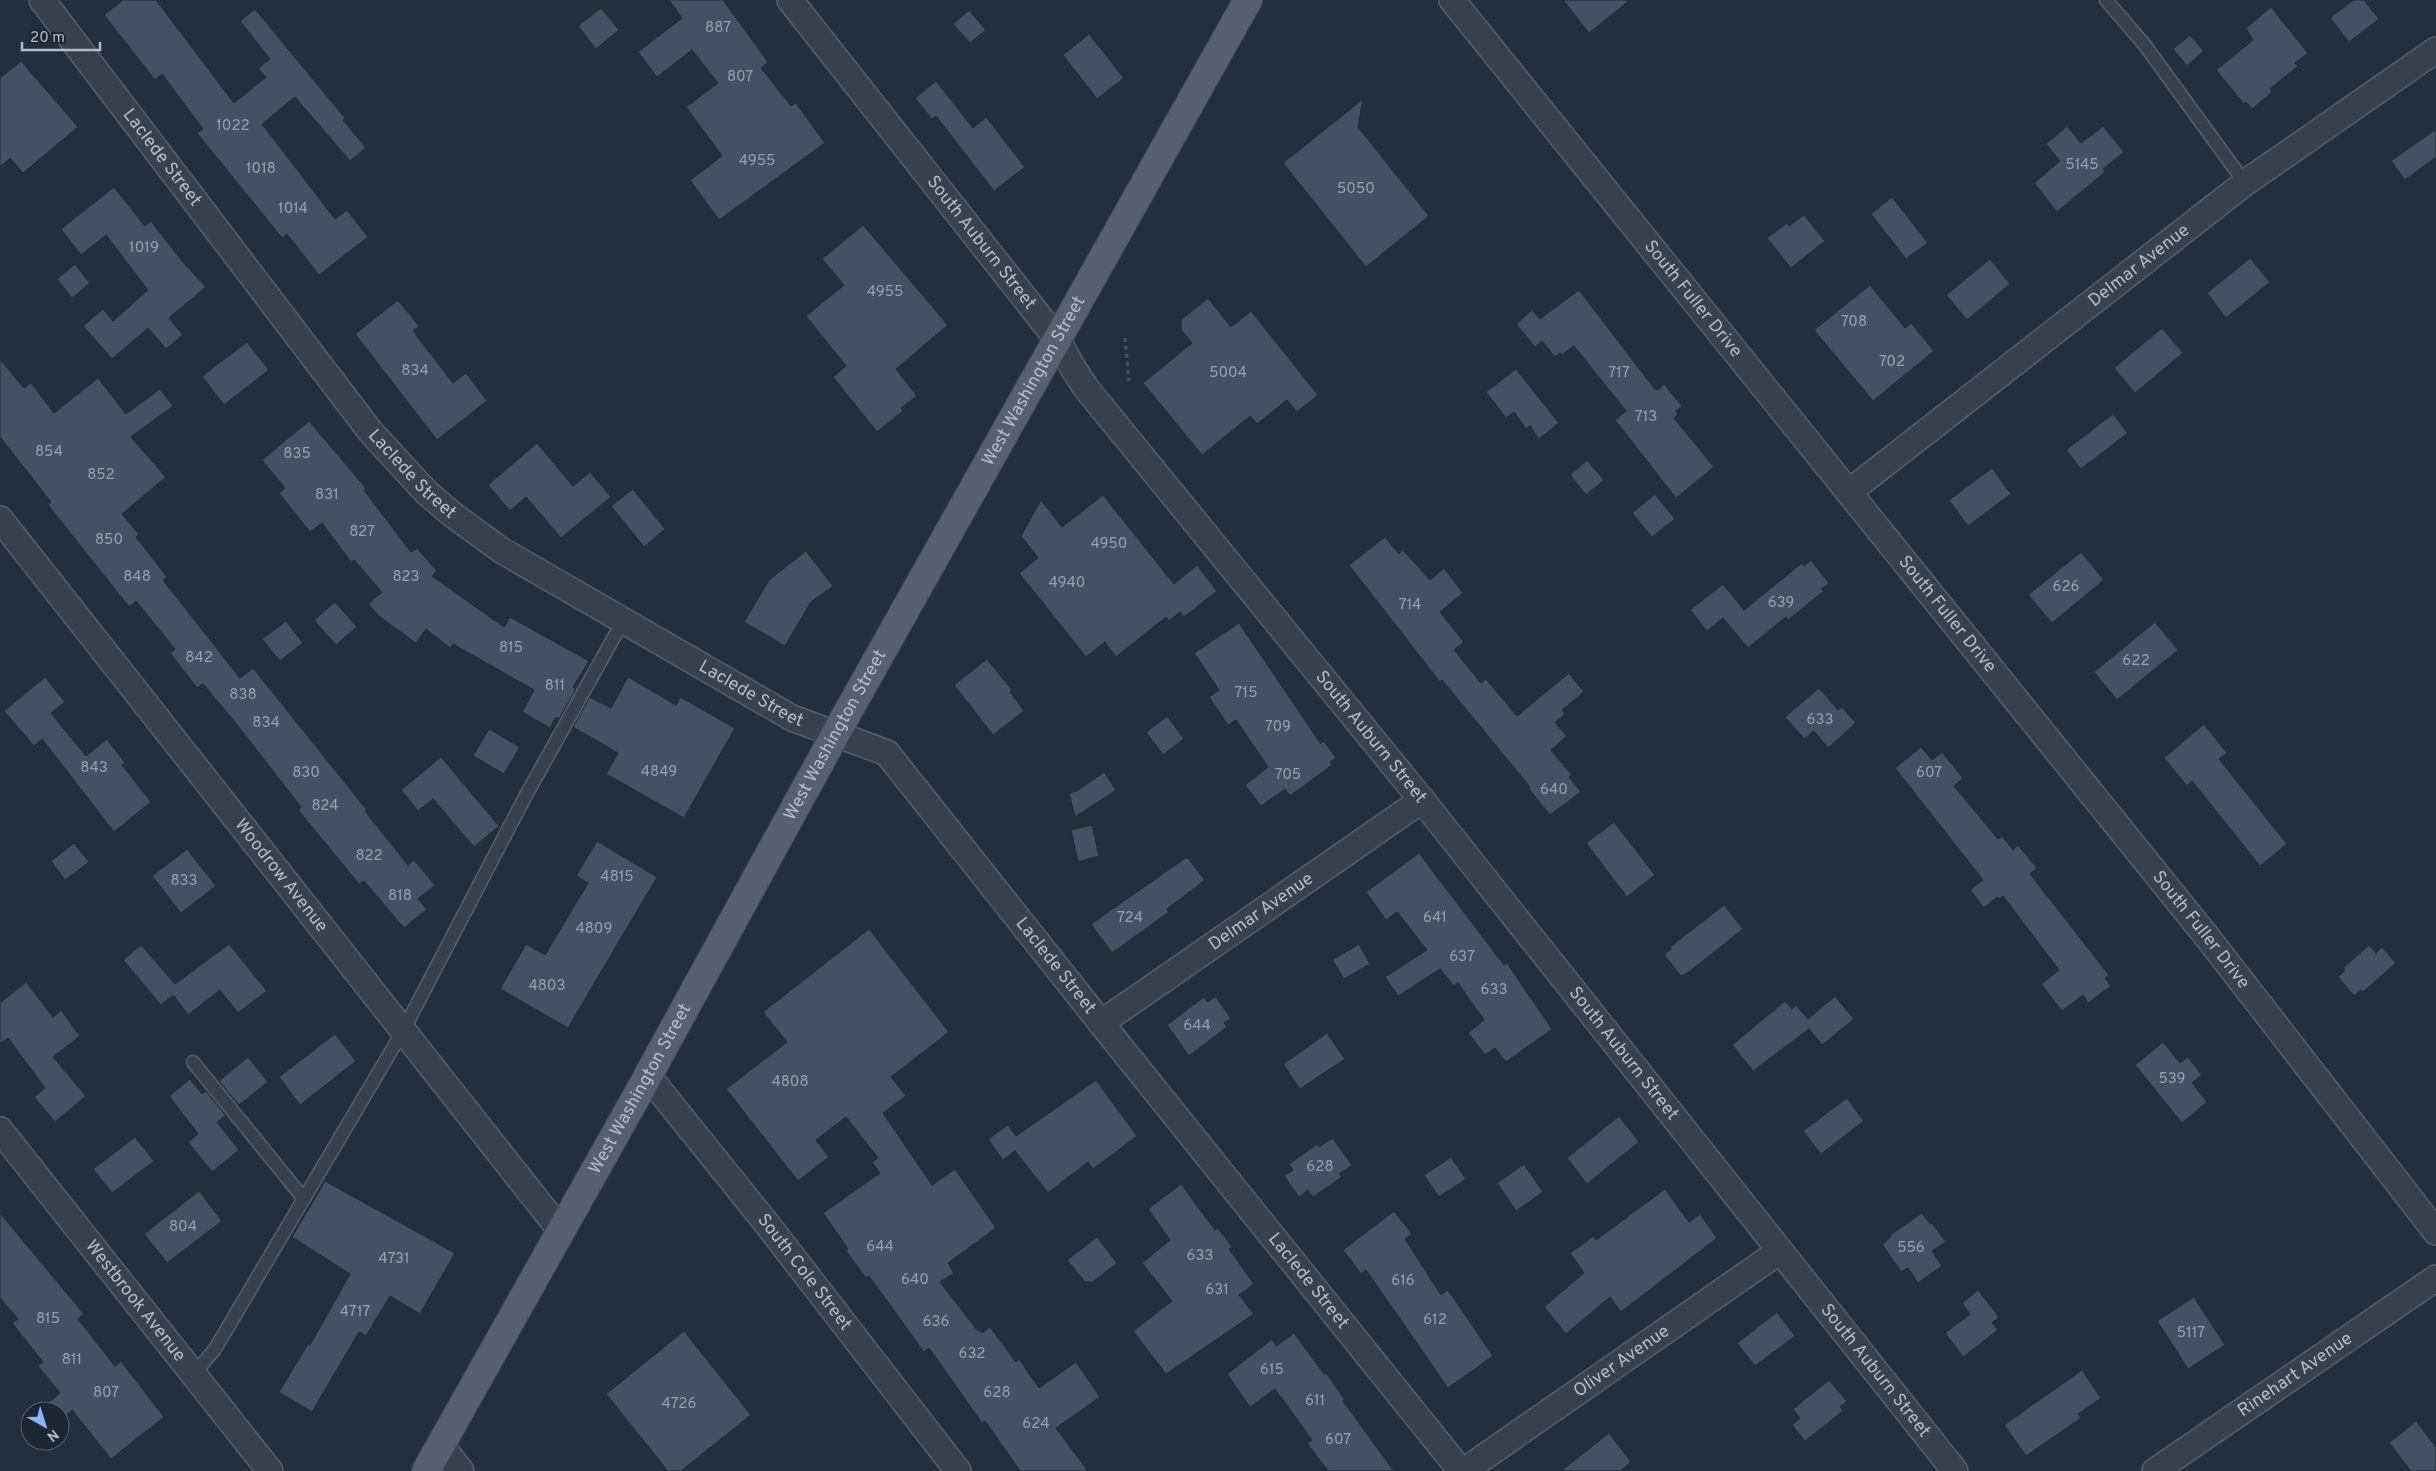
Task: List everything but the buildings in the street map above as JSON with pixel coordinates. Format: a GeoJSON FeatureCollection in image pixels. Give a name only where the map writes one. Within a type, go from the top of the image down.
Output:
{"type":"FeatureCollection","features":[{"type":"Feature","properties":{"kind":"main road","name":"West Washington Street"},"geometry":{"type":"LineString","coordinates":[[426,1471],[648,1076],[836,733],[1248,0]]}},
{"type":"Feature","properties":{"kind":"street","name":"Laclede Street"},"geometry":{"type":"LineString","coordinates":[[42,0],[370,431],[410,476],[453,515],[494,546],[792,718],[887,753],[1101,1023],[1462,1471]]}},
{"type":"Feature","properties":{"kind":"street","name":"South Auburn Street"},"geometry":{"type":"LineString","coordinates":[[790,0],[1058,339],[1072,368],[1086,388],[1422,800],[1955,1471]]}},
{"type":"Feature","properties":{"kind":"street","name":"South Fuller Drive"},"geometry":{"type":"LineString","coordinates":[[1452,0],[2202,930],[2436,1232]]}},
{"type":"Feature","properties":{"kind":"street","name":"Delmar Avenue"},"geometry":{"type":"LineString","coordinates":[[1849,492],[2245,183],[2436,50]]}},
{"type":"Feature","properties":{"kind":"street","name":"Woodrow Avenue"},"geometry":{"type":"LineString","coordinates":[[0,519],[561,1231]]}},
{"type":"Feature","properties":{"kind":"street","name":"Delmar Avenue"},"geometry":{"type":"LineString","coordinates":[[1101,1023],[1422,800]]}},
{"type":"Feature","properties":{"kind":"street","name":"South Cole Street"},"geometry":{"type":"LineString","coordinates":[[648,1076],[767,1224],[958,1471]]}},
{"type":"Feature","properties":{"kind":"street","name":"Westbrook Avenue"},"geometry":{"type":"LineString","coordinates":[[0,1130],[270,1471]]}},
{"type":"Feature","properties":{"kind":"street","name":"Oliver Avenue"},"geometry":{"type":"LineString","coordinates":[[1462,1471],[1780,1251]]}},
{"type":"Feature","properties":{"kind":"street","name":"Rinehart Avenue"},"geometry":{"type":"LineString","coordinates":[[2155,1471],[2436,1278]]}},
{"type":"Feature","properties":{"kind":"street"},"geometry":{"type":"LineString","coordinates":[[441,1445],[461,1471]]}},
{"type":"Feature","properties":{"kind":"lane"},"geometry":{"type":"LineString","coordinates":[[2106,0],[2144,44],[2245,183]]}},
{"type":"Feature","properties":{"kind":"lane"},"geometry":{"type":"LineString","coordinates":[[194,1374],[215,1349],[403,1031],[524,797],[623,621]]}},
{"type":"Feature","properties":{"kind":"lane"},"geometry":{"type":"LineString","coordinates":[[193,1062],[304,1199]]}},
{"type":"Feature","properties":{"kind":"path"},"geometry":{"type":"LineString","coordinates":[[1125,338],[1129,381]]}}]}
